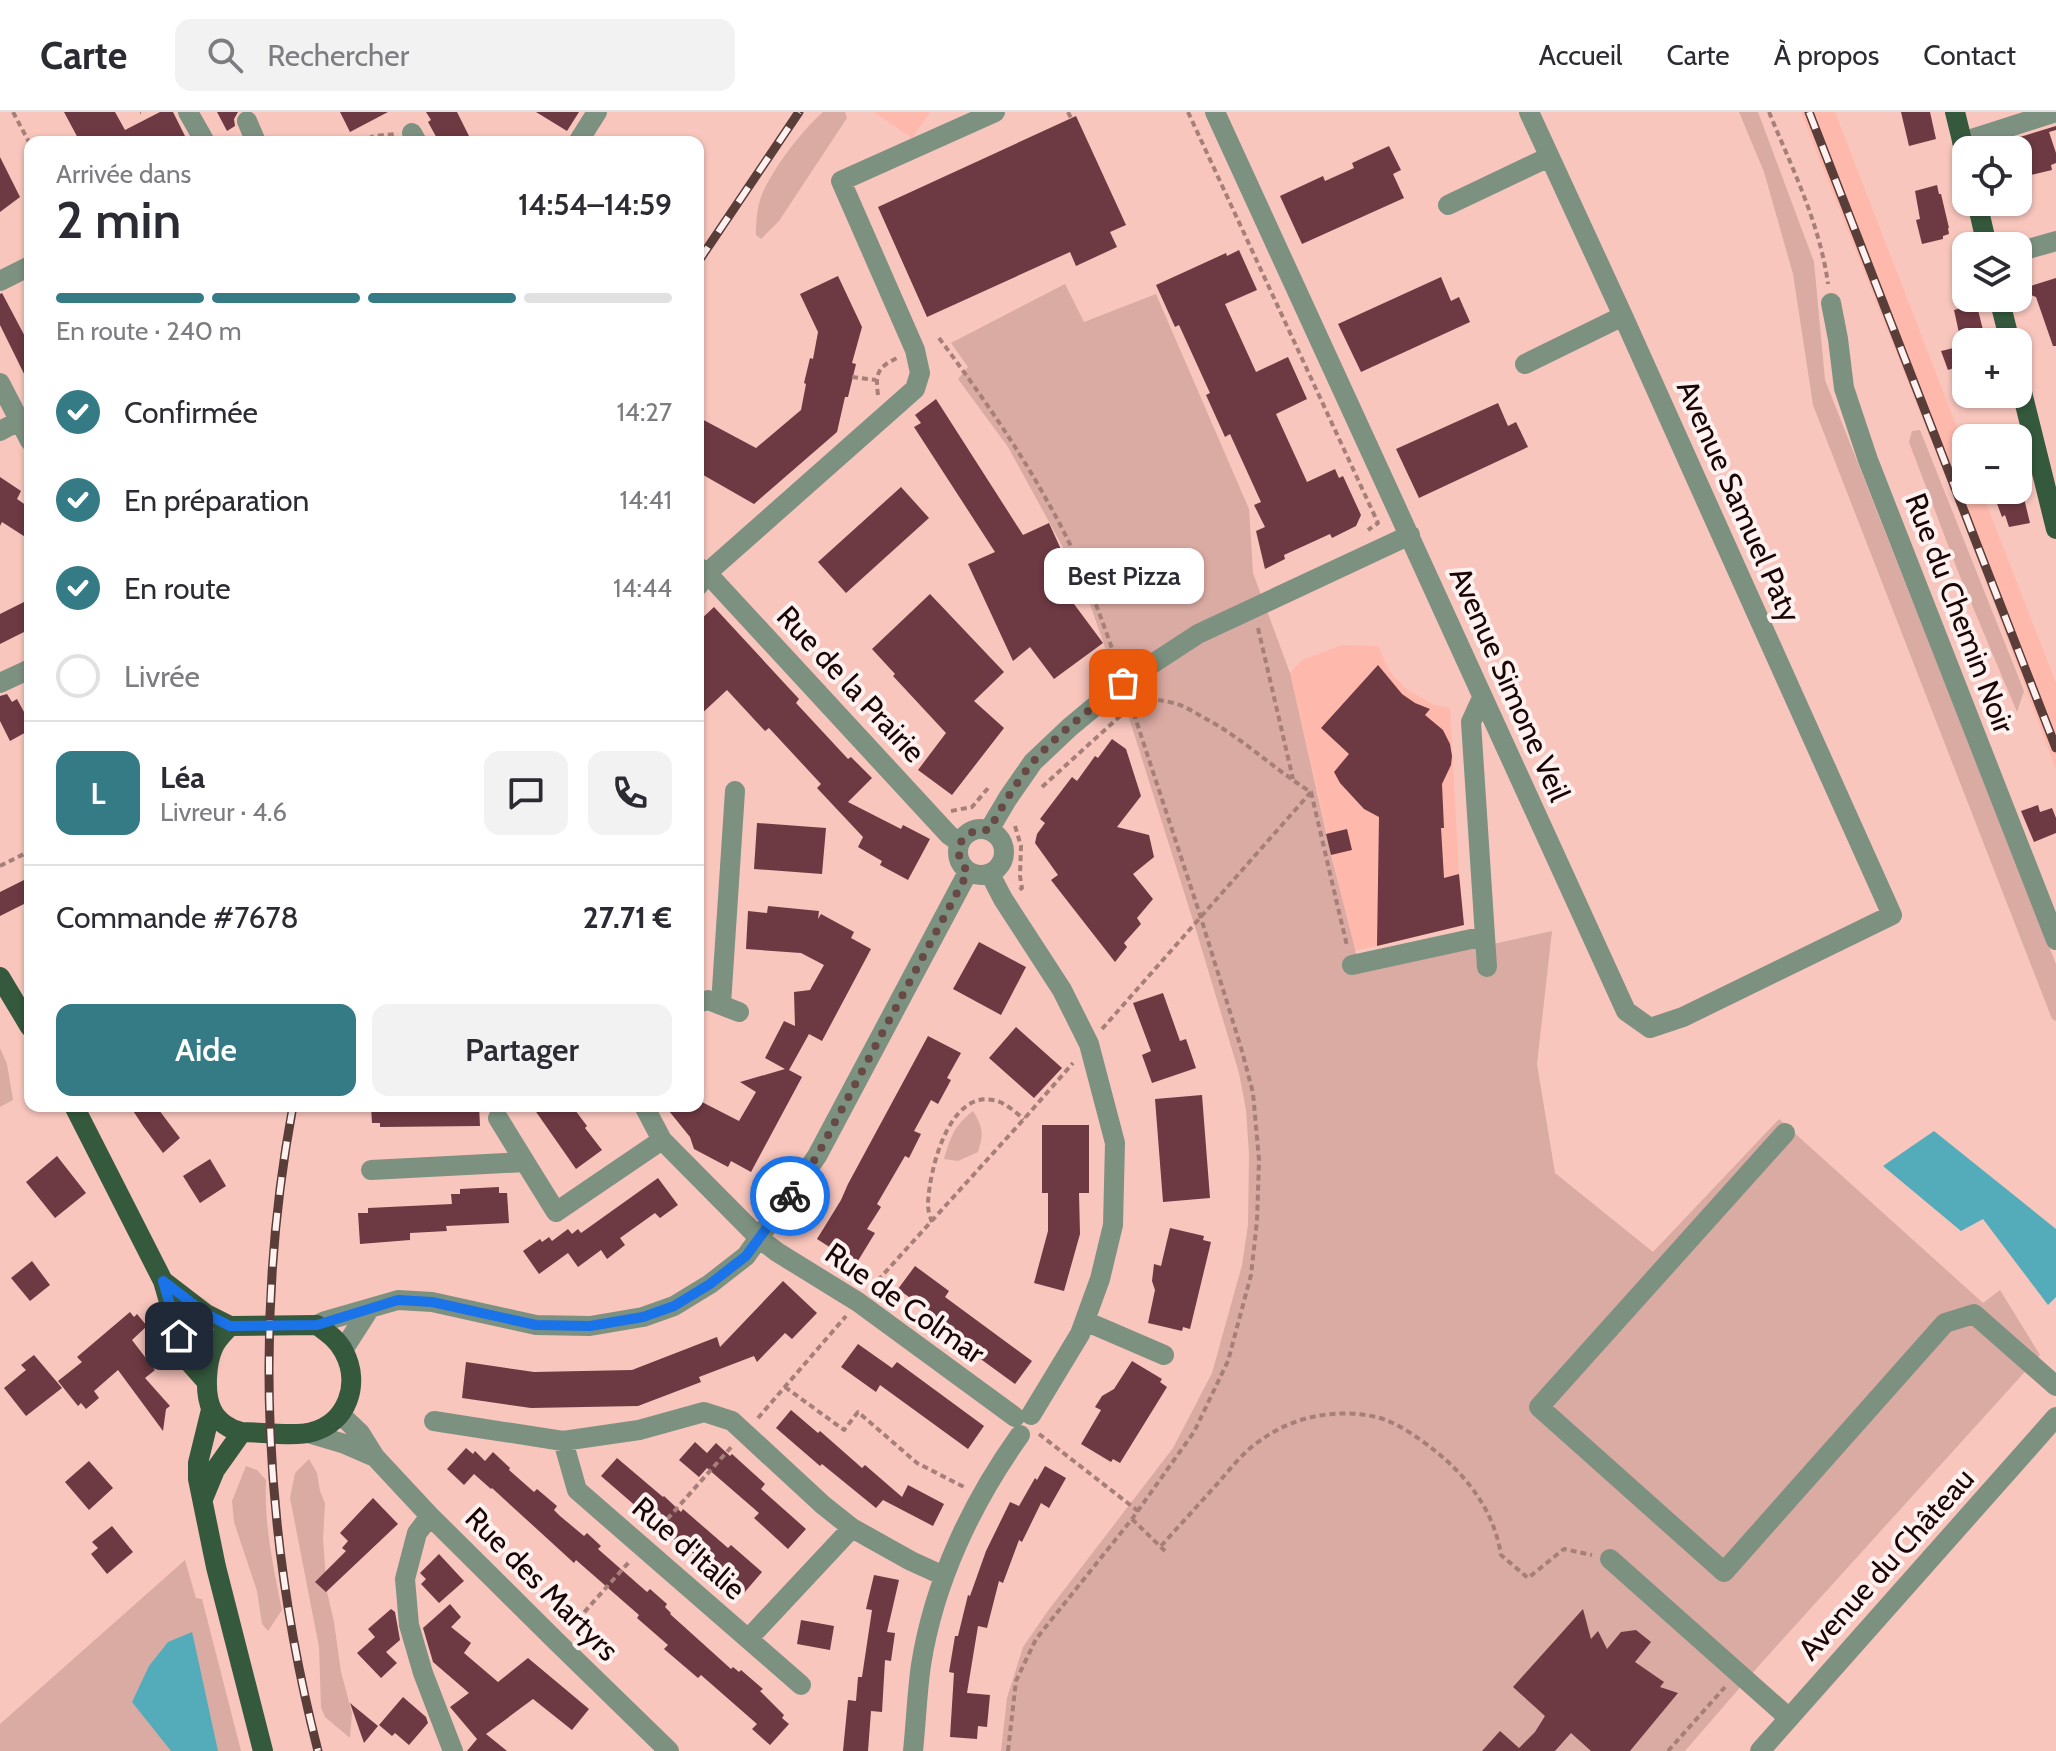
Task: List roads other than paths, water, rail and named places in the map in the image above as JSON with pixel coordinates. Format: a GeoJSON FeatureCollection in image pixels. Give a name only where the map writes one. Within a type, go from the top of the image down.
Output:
{"type":"FeatureCollection","features":[{"type":"Feature","properties":{"kind":"main road"},"geometry":{"type":"LineString","coordinates":[[1955,112],[1961,136]]}},
{"type":"Feature","properties":{"kind":"main road"},"geometry":{"type":"LineString","coordinates":[[2028,408],[2048,470],[2056,529]]}},
{"type":"Feature","properties":{"kind":"main road"},"geometry":{"type":"LineString","coordinates":[[0,977],[24,1017]]}},
{"type":"Feature","properties":{"kind":"main road"},"geometry":{"type":"LineString","coordinates":[[77,1112],[163,1281],[190,1363],[207,1382]]}},
{"type":"Feature","properties":{"kind":"main road"},"geometry":{"type":"LineString","coordinates":[[163,1281],[206,1314],[230,1326],[317,1325],[330,1334],[343,1350],[351,1368],[351,1393],[341,1415],[328,1427],[308,1433],[242,1432],[232,1430],[211,1410]]}},
{"type":"Feature","properties":{"kind":"main road"},"geometry":{"type":"LineString","coordinates":[[230,1326],[214,1347],[208,1363],[211,1410],[198,1463],[198,1479],[216,1567],[263,1751]]}},
{"type":"Feature","properties":{"kind":"main road"},"geometry":{"type":"LineString","coordinates":[[203,1499],[215,1470],[242,1432]]}},
{"type":"Feature","properties":{"kind":"street"},"geometry":{"type":"LineString","coordinates":[[188,112],[202,136]]}},
{"type":"Feature","properties":{"kind":"street"},"geometry":{"type":"LineString","coordinates":[[582,136],[597,112]]}},
{"type":"Feature","properties":{"kind":"street","name":"Avenue Simone Veil"},"geometry":{"type":"LineString","coordinates":[[1215,112],[1626,1011],[1650,1028],[1683,1017],[1892,915]]}},
{"type":"Feature","properties":{"kind":"street","name":"Avenue Samuel Paty"},"geometry":{"type":"LineString","coordinates":[[1529,112],[1892,915]]}},
{"type":"Feature","properties":{"kind":"street"},"geometry":{"type":"LineString","coordinates":[[1998,136],[2056,112]]}},
{"type":"Feature","properties":{"kind":"street"},"geometry":{"type":"LineString","coordinates":[[704,572],[915,389],[920,373],[915,350],[841,181],[991,113]]}},
{"type":"Feature","properties":{"kind":"street"},"geometry":{"type":"LineString","coordinates":[[247,121],[253,136]]}},
{"type":"Feature","properties":{"kind":"street"},"geometry":{"type":"LineString","coordinates":[[1448,205],[1549,157]]}},
{"type":"Feature","properties":{"kind":"street"},"geometry":{"type":"LineString","coordinates":[[2032,248],[2056,241]]}},
{"type":"Feature","properties":{"kind":"street"},"geometry":{"type":"LineString","coordinates":[[0,281],[24,269]]}},
{"type":"Feature","properties":{"kind":"street","name":"Rue du Chemin Noir"},"geometry":{"type":"LineString","coordinates":[[1831,303],[1844,388],[1868,460],[2056,940]]}},
{"type":"Feature","properties":{"kind":"street"},"geometry":{"type":"LineString","coordinates":[[1525,364],[1623,316]]}},
{"type":"Feature","properties":{"kind":"street"},"geometry":{"type":"LineString","coordinates":[[0,383],[21,412],[0,431]]}},
{"type":"Feature","properties":{"kind":"street"},"geometry":{"type":"LineString","coordinates":[[989,830],[1033,762],[1070,727],[1128,697],[1198,634],[1410,535]]}},
{"type":"Feature","properties":{"kind":"street","name":"Rue de la Prairie"},"geometry":{"type":"LineString","coordinates":[[704,578],[960,843]]}},
{"type":"Feature","properties":{"kind":"street"},"geometry":{"type":"LineString","coordinates":[[0,683],[24,672]]}},
{"type":"Feature","properties":{"kind":"street"},"geometry":{"type":"LineString","coordinates":[[1482,698],[1471,722],[1487,967]]}},
{"type":"Feature","properties":{"kind":"street"},"geometry":{"type":"LineString","coordinates":[[704,1001],[730,1008],[735,791]]}},
{"type":"Feature","properties":{"kind":"street"},"geometry":{"type":"LineString","coordinates":[[978,829],[989,830],[1000,839],[1004,852],[1001,865],[990,874],[979,876],[968,872],[961,864],[958,853],[960,843],[967,834],[978,829]]}},
{"type":"Feature","properties":{"kind":"street"},"geometry":{"type":"LineString","coordinates":[[317,1325],[398,1300],[432,1302],[536,1325],[590,1326],[643,1317],[674,1306],[710,1284],[746,1256],[817,1156],[968,872]]}},
{"type":"Feature","properties":{"kind":"street"},"geometry":{"type":"LineString","coordinates":[[913,1751],[921,1664],[944,1576],[980,1496],[1080,1334],[1100,1279],[1113,1225],[1115,1143],[1089,1044],[1062,990],[990,874]]}},
{"type":"Feature","properties":{"kind":"street"},"geometry":{"type":"LineString","coordinates":[[1352,965],[1485,936]]}},
{"type":"Feature","properties":{"kind":"street","name":"Rue de Colmar"},"geometry":{"type":"LineString","coordinates":[[647,1112],[662,1140],[760,1239],[858,1302],[1025,1424]]}},
{"type":"Feature","properties":{"kind":"street"},"geometry":{"type":"LineString","coordinates":[[498,1118],[556,1212],[662,1140]]}},
{"type":"Feature","properties":{"kind":"street"},"geometry":{"type":"LineString","coordinates":[[1785,1133],[1539,1407],[1724,1572],[1945,1323],[1974,1314],[2056,1386]]}},
{"type":"Feature","properties":{"kind":"street"},"geometry":{"type":"LineString","coordinates":[[371,1170],[525,1162]]}},
{"type":"Feature","properties":{"kind":"street"},"geometry":{"type":"LineString","coordinates":[[343,1350],[370,1308]]}},
{"type":"Feature","properties":{"kind":"street"},"geometry":{"type":"LineString","coordinates":[[1085,1321],[1164,1355]]}},
{"type":"Feature","properties":{"kind":"street"},"geometry":{"type":"LineString","coordinates":[[434,1421],[563,1441],[639,1430],[704,1412],[732,1421],[852,1528],[944,1576]]}},
{"type":"Feature","properties":{"kind":"street","name":"Rue des Martyrs"},"geometry":{"type":"LineString","coordinates":[[341,1415],[430,1516],[665,1750]]}},
{"type":"Feature","properties":{"kind":"street","name":"Avenue du Château"},"geometry":{"type":"LineString","coordinates":[[1760,1751],[2056,1417]]}},
{"type":"Feature","properties":{"kind":"street","name":"Rue des Martyrs"},"geometry":{"type":"LineString","coordinates":[[308,1433],[375,1457]]}},
{"type":"Feature","properties":{"kind":"street","name":"Rue d'Italie"},"geometry":{"type":"LineString","coordinates":[[563,1441],[577,1490],[801,1685]]}},
{"type":"Feature","properties":{"kind":"street"},"geometry":{"type":"LineString","coordinates":[[430,1516],[417,1533],[405,1579],[409,1625],[423,1673],[453,1751]]}},
{"type":"Feature","properties":{"kind":"street"},"geometry":{"type":"LineString","coordinates":[[748,1639],[852,1528]]}},
{"type":"Feature","properties":{"kind":"street"},"geometry":{"type":"LineString","coordinates":[[1610,1559],[1789,1718]]}},
{"type":"Feature","properties":{"kind":"water"},"geometry":{"type":"Polygon","coordinates":[[[1934,1131],[2056,1229],[2056,1297],[2048,1305],[1983,1219],[1961,1231],[1883,1166],[1934,1131]]]}},
{"type":"Feature","properties":{"kind":"water"},"geometry":{"type":"Polygon","coordinates":[[[192,1632],[218,1751],[171,1751],[132,1702],[149,1666],[168,1642],[192,1632]]]}},
{"type":"Feature","properties":{"kind":"railway"},"geometry":{"type":"LineString","coordinates":[[704,253],[799,112]]}},
{"type":"Feature","properties":{"kind":"railway"},"geometry":{"type":"LineString","coordinates":[[1809,112],[2056,748]]}},
{"type":"Feature","properties":{"kind":"railway"},"geometry":{"type":"LineString","coordinates":[[292,1112],[272,1268],[270,1430],[286,1592],[318,1751]]}},
{"type":"Feature","properties":{"kind":"place","name":"Best Pizza"},"geometry":{"type":"Point","coordinates":[1123,683]}}]}
